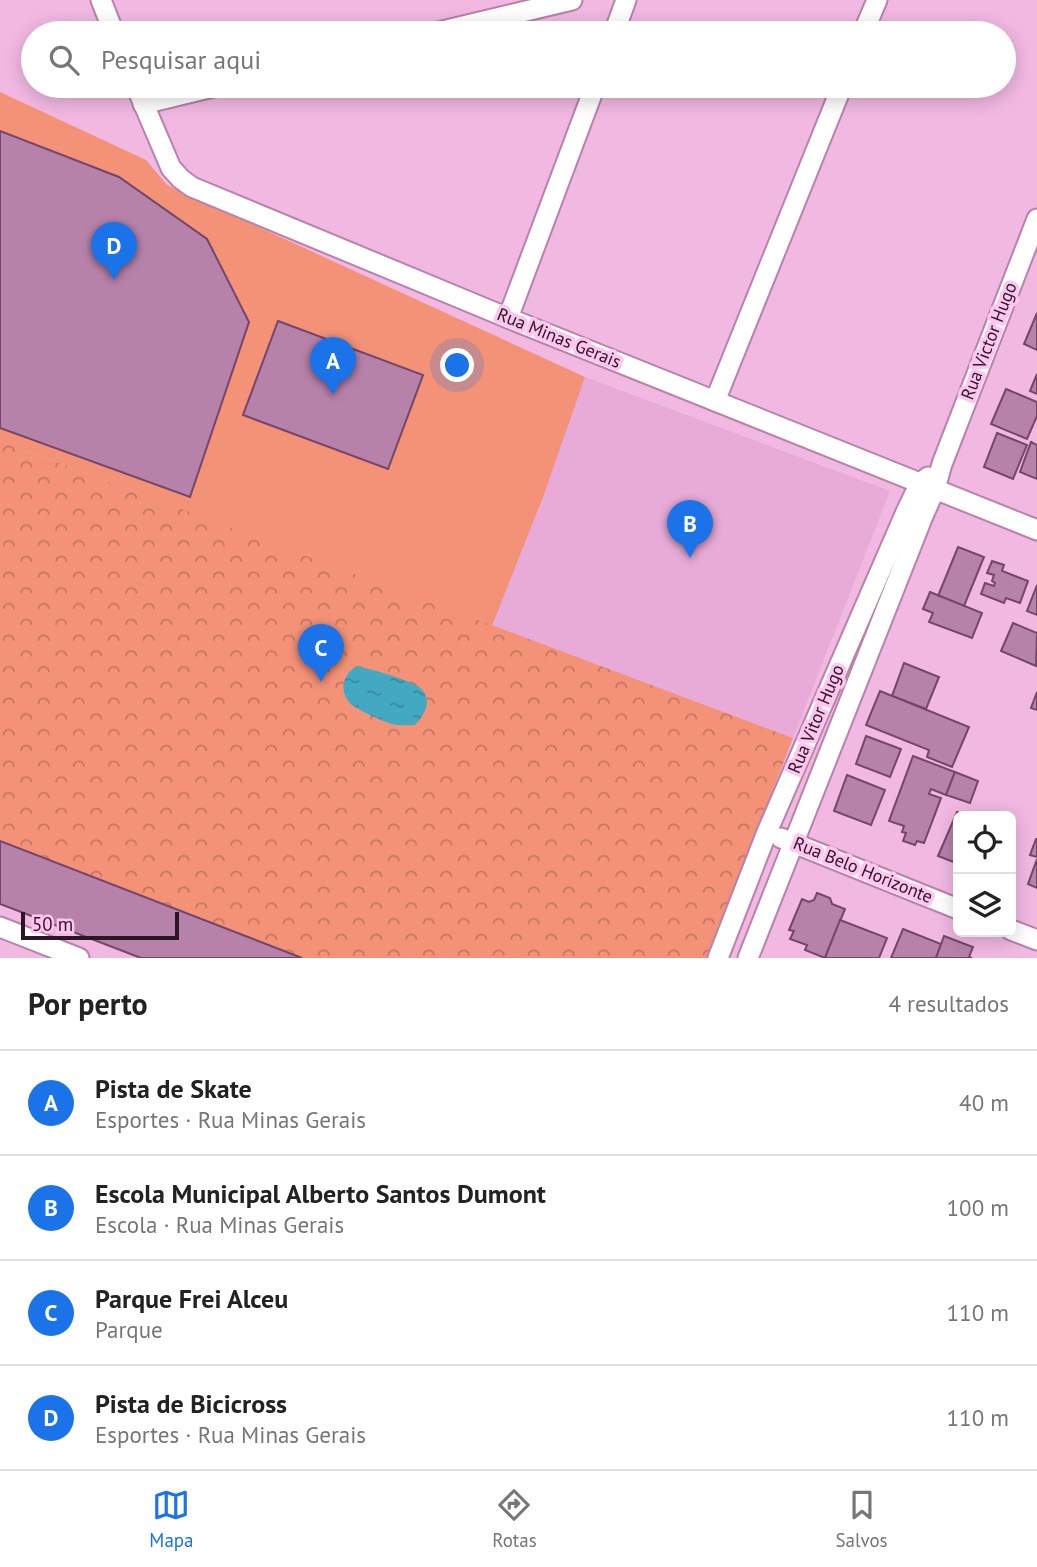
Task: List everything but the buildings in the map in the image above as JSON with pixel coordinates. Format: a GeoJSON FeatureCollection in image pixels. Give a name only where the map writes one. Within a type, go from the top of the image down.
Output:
{"type":"FeatureCollection","features":[{"type":"Feature","properties":{"kind":"street"},"geometry":{"type":"LineString","coordinates":[[101,0],[109,21]]}},
{"type":"Feature","properties":{"kind":"street"},"geometry":{"type":"LineString","coordinates":[[484,21],[572,0]]}},
{"type":"Feature","properties":{"kind":"street"},"geometry":{"type":"LineString","coordinates":[[618,21],[626,0]]}},
{"type":"Feature","properties":{"kind":"street"},"geometry":{"type":"LineString","coordinates":[[868,21],[877,0]]}},
{"type":"Feature","properties":{"kind":"street","name":"Rua Minas Gerais"},"geometry":{"type":"LineString","coordinates":[[140,98],[171,169],[192,187],[508,318],[1037,530]]}},
{"type":"Feature","properties":{"kind":"street"},"geometry":{"type":"LineString","coordinates":[[508,318],[590,98]]}},
{"type":"Feature","properties":{"kind":"street"},"geometry":{"type":"LineString","coordinates":[[715,401],[837,98]]}},
{"type":"Feature","properties":{"kind":"street","name":"Rua Victor Hugo"},"geometry":{"type":"LineString","coordinates":[[928,486],[942,464],[1037,219]]}},
{"type":"Feature","properties":{"kind":"street","name":"Rua Vitor Hugo"},"geometry":{"type":"LineString","coordinates":[[718,958],[767,832],[906,512],[928,486]]}},
{"type":"Feature","properties":{"kind":"street","name":"Rua Vitor Hugo"},"geometry":{"type":"LineString","coordinates":[[748,958],[928,486]]}},
{"type":"Feature","properties":{"kind":"street","name":"Rua Belo Horizonte"},"geometry":{"type":"LineString","coordinates":[[767,832],[953,907]]}},
{"type":"Feature","properties":{"kind":"street"},"geometry":{"type":"LineString","coordinates":[[0,927],[79,958]]}},
{"type":"Feature","properties":{"kind":"street"},"geometry":{"type":"LineString","coordinates":[[1016,932],[1037,940]]}},
{"type":"Feature","properties":{"kind":"shaded area"},"geometry":{"type":"Polygon","coordinates":[[[585,377],[890,491],[793,738],[492,626],[585,377]]]}},
{"type":"Feature","properties":{"kind":"green space"},"geometry":{"type":"Polygon","coordinates":[[[0,92],[146,160],[167,185],[585,377],[543,497],[492,626],[0,441],[0,428],[190,496],[249,322],[207,239],[119,177],[0,131],[0,92]]]}},
{"type":"Feature","properties":{"kind":"green space"},"geometry":{"type":"Polygon","coordinates":[[[0,441],[793,738],[708,958],[141,958],[0,904],[0,441]]]}},
{"type":"Feature","properties":{"kind":"water"},"geometry":{"type":"Polygon","coordinates":[[[357,666],[399,678],[424,692],[427,702],[425,712],[415,725],[388,723],[351,704],[343,688],[348,673],[357,666]]]}},
{"type":"Feature","properties":{"kind":"place","name":"Pista de Bicicross"},"geometry":{"type":"Point","coordinates":[114,280]}},
{"type":"Feature","properties":{"kind":"place","name":"Pista de Skate"},"geometry":{"type":"Point","coordinates":[333,395]}},
{"type":"Feature","properties":{"kind":"place","name":"Escola Municipal Alberto Santos Dumont"},"geometry":{"type":"Point","coordinates":[690,558]}},
{"type":"Feature","properties":{"kind":"place","name":"Parque Frei Alceu"},"geometry":{"type":"Point","coordinates":[321,682]}}]}
